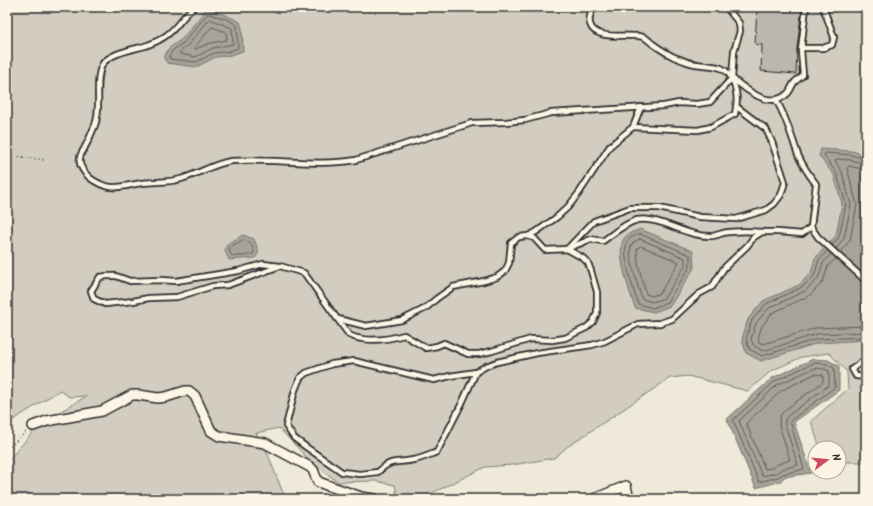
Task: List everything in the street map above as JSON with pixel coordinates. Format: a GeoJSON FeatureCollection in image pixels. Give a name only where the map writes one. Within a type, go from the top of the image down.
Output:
{"type":"FeatureCollection","features":[{"type":"Feature","properties":{"kind":"street"},"geometry":{"type":"LineString","coordinates":[[33,426],[47,421],[102,411],[132,395],[138,394],[158,398],[189,391],[196,396],[211,431],[219,436],[265,443],[310,466],[318,482],[361,497],[375,499]]}},
{"type":"Feature","properties":{"kind":"street"},"geometry":{"type":"LineString","coordinates":[[594,499],[626,486],[629,499]]}},
{"type":"Feature","properties":{"kind":"lane"},"geometry":{"type":"LineString","coordinates":[[194,7],[165,37],[147,45],[122,53],[102,65],[97,106],[99,113],[80,158],[81,166],[86,175],[96,182],[117,188],[142,183],[168,182],[182,179],[216,165],[231,161],[259,162],[272,160],[282,162],[338,163],[356,160],[472,123],[525,120],[551,112],[710,102],[732,78]]}},
{"type":"Feature","properties":{"kind":"lane"},"geometry":{"type":"LineString","coordinates":[[594,7],[589,18],[590,25],[592,29],[600,34],[644,37],[667,54],[692,63],[720,67],[727,71],[732,78],[750,92],[764,98],[776,100],[787,94],[794,83],[803,75],[801,49],[806,7]]}},
{"type":"Feature","properties":{"kind":"lane"},"geometry":{"type":"LineString","coordinates":[[633,127],[698,130],[711,127],[735,114],[738,99],[732,78],[734,51],[740,31],[739,23],[726,7]]}},
{"type":"Feature","properties":{"kind":"lane"},"geometry":{"type":"LineString","coordinates":[[801,49],[823,48],[832,45],[834,37],[823,7]]}},
{"type":"Feature","properties":{"kind":"lane"},"geometry":{"type":"LineString","coordinates":[[776,100],[783,112],[799,156],[807,173],[816,184],[811,227],[818,237],[866,281]]}},
{"type":"Feature","properties":{"kind":"lane"},"geometry":{"type":"LineString","coordinates":[[338,319],[366,326],[402,320],[426,308],[453,287],[484,281],[505,271],[509,263],[511,243],[519,238],[536,232],[568,207],[610,146],[633,127],[641,107]]}},
{"type":"Feature","properties":{"kind":"lane"},"geometry":{"type":"LineString","coordinates":[[568,249],[594,221],[630,208],[659,208],[700,217],[736,219],[766,210],[774,204],[781,195],[785,182],[772,142],[766,129],[737,107]]}},
{"type":"Feature","properties":{"kind":"lane"},"geometry":{"type":"LineString","coordinates":[[528,236],[534,238],[546,250],[568,249],[591,239],[603,241],[616,231],[637,220],[647,220],[664,224],[697,235],[712,236],[727,232],[778,232],[802,234],[811,227]]}},
{"type":"Feature","properties":{"kind":"lane"},"geometry":{"type":"LineString","coordinates":[[476,372],[465,399],[437,452],[412,461],[386,464],[378,472],[360,474],[342,472],[294,438],[286,426],[295,390],[300,378],[306,373],[332,364],[354,361],[400,371],[418,378],[434,380],[476,372],[497,362],[537,353],[579,348],[605,341],[638,324],[660,323],[672,319],[699,294],[712,287],[724,268],[762,232]]}},
{"type":"Feature","properties":{"kind":"lane"},"geometry":{"type":"LineString","coordinates":[[280,266],[228,285],[214,286],[177,297],[149,298],[105,304],[94,299],[91,291],[100,277],[107,276],[116,276],[130,281],[160,280],[176,282],[238,271],[263,264],[280,266],[304,273],[349,335],[358,340],[379,340],[404,335],[426,348],[444,343],[468,354],[492,351],[531,339],[552,340],[565,338],[586,328],[593,322],[597,314],[597,292],[592,271],[588,263],[583,258],[568,249]]}},
{"type":"Feature","properties":{"kind":"lane"},"geometry":{"type":"LineString","coordinates":[[866,359],[852,369],[856,376],[866,377]]}},
{"type":"Feature","properties":{"kind":"path"},"geometry":{"type":"LineString","coordinates":[[7,154],[45,160]]}},
{"type":"Feature","properties":{"kind":"path"},"geometry":{"type":"LineString","coordinates":[[7,449],[33,426]]}},
{"type":"Feature","properties":{"kind":"shaded area"},"geometry":{"type":"Polygon","coordinates":[[[7,7],[866,7],[866,462],[847,462],[847,440],[817,440],[811,421],[848,389],[847,372],[829,353],[802,357],[771,371],[748,391],[688,376],[670,378],[567,447],[554,458],[512,465],[485,467],[420,499],[398,499],[395,485],[376,481],[338,482],[310,461],[279,428],[256,433],[263,442],[283,493],[294,499],[7,499],[7,463],[13,455],[42,422],[87,396],[69,397],[60,390],[7,424],[7,7]]]}},
{"type":"Feature","properties":{"kind":"water"},"geometry":{"type":"Polygon","coordinates":[[[207,8],[240,22],[242,28],[243,51],[231,55],[216,57],[196,67],[167,63],[164,58],[168,49],[182,39],[207,8]]]}},
{"type":"Feature","properties":{"kind":"water"},"geometry":{"type":"Polygon","coordinates":[[[821,149],[852,151],[866,155],[866,340],[818,343],[761,361],[746,353],[742,339],[748,319],[763,301],[799,285],[811,273],[815,258],[836,236],[842,204],[834,175],[819,156],[821,149]]]}},
{"type":"Feature","properties":{"kind":"water"},"geometry":{"type":"Polygon","coordinates":[[[640,229],[693,251],[694,268],[670,306],[654,312],[635,308],[622,261],[622,243],[625,237],[640,229]]]}},
{"type":"Feature","properties":{"kind":"water"},"geometry":{"type":"Polygon","coordinates":[[[243,235],[254,239],[259,252],[255,258],[229,260],[225,251],[227,244],[243,235]]]}},
{"type":"Feature","properties":{"kind":"water"},"geometry":{"type":"Polygon","coordinates":[[[813,359],[828,360],[839,366],[839,390],[794,422],[807,461],[807,474],[784,477],[781,481],[756,488],[727,419],[772,378],[813,359]]]}},
{"type":"Feature","properties":{"kind":"building"},"geometry":{"type":"Polygon","coordinates":[[[757,7],[802,7],[797,48],[796,74],[761,71],[762,45],[755,44],[757,7]]]}}]}
